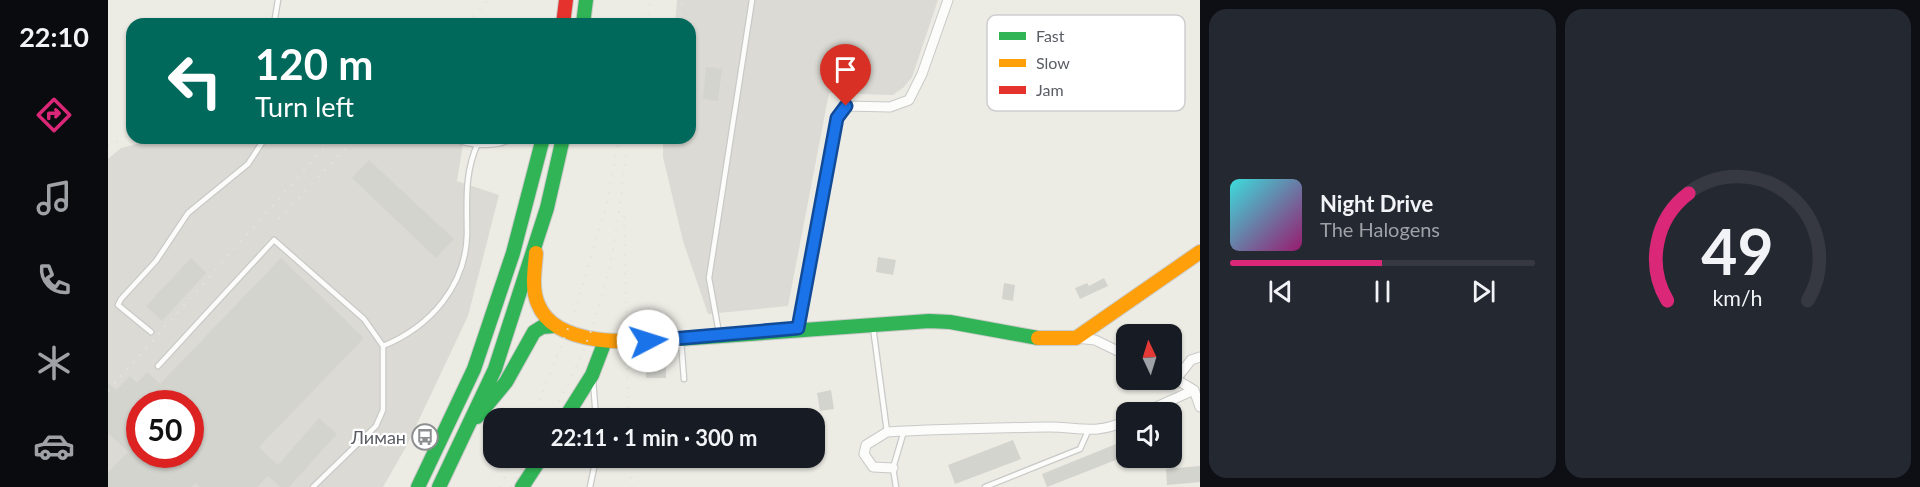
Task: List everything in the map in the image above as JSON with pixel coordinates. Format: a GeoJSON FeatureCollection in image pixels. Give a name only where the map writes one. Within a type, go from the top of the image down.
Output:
{"type":"FeatureCollection","features":[{"type":"Feature","properties":{"kind":"main road"},"geometry":{"type":"LineString","coordinates":[[564,18],[566,0]]}},
{"type":"Feature","properties":{"kind":"main road"},"geometry":{"type":"LineString","coordinates":[[584,18],[586,0]]}},
{"type":"Feature","properties":{"kind":"main road"},"geometry":{"type":"LineString","coordinates":[[418,487],[474,369],[513,253],[541,144]]}},
{"type":"Feature","properties":{"kind":"main road"},"geometry":{"type":"LineString","coordinates":[[439,487],[495,369],[537,240],[561,144]]}},
{"type":"Feature","properties":{"kind":"main road"},"geometry":{"type":"LineString","coordinates":[[537,240],[534,285],[537,303],[543,316],[554,326]]}},
{"type":"Feature","properties":{"kind":"main road"},"geometry":{"type":"LineString","coordinates":[[465,432],[506,382],[534,332],[542,327],[554,326],[605,341],[681,339],[798,328],[948,322],[1026,338],[1051,340],[1076,338],[1200,252]]}},
{"type":"Feature","properties":{"kind":"main road"},"geometry":{"type":"LineString","coordinates":[[571,408],[592,375],[605,341]]}},
{"type":"Feature","properties":{"kind":"main road"},"geometry":{"type":"LineString","coordinates":[[522,487],[534,468]]}},
{"type":"Feature","properties":{"kind":"street"},"geometry":{"type":"LineString","coordinates":[[798,328],[837,118],[846,106],[890,107],[909,100],[922,74],[948,0]]}},
{"type":"Feature","properties":{"kind":"street"},"geometry":{"type":"LineString","coordinates":[[1076,338],[1095,340],[1116,350]]}},
{"type":"Feature","properties":{"kind":"street"},"geometry":{"type":"LineString","coordinates":[[1182,370],[1191,360],[1200,357]]}},
{"type":"Feature","properties":{"kind":"street"},"geometry":{"type":"LineString","coordinates":[[1182,384],[1196,395],[1200,407]]}},
{"type":"Feature","properties":{"kind":"street"},"geometry":{"type":"LineString","coordinates":[[1175,402],[1196,395]]}},
{"type":"Feature","properties":{"kind":"street"},"geometry":{"type":"LineString","coordinates":[[893,468],[873,467],[864,454],[866,445],[887,432],[1052,427],[1088,431],[1116,426]]}},
{"type":"Feature","properties":{"kind":"lane"},"geometry":{"type":"LineString","coordinates":[[275,18],[278,0]]}},
{"type":"Feature","properties":{"kind":"lane"},"geometry":{"type":"LineString","coordinates":[[720,335],[709,278],[752,0]]}},
{"type":"Feature","properties":{"kind":"lane"},"geometry":{"type":"LineString","coordinates":[[151,332],[118,305],[121,299],[156,261],[188,213],[248,164],[262,144]]}},
{"type":"Feature","properties":{"kind":"lane"},"geometry":{"type":"LineString","coordinates":[[383,346],[407,337],[428,319],[451,294],[464,256],[467,235],[465,200],[470,159],[477,144]]}},
{"type":"Feature","properties":{"kind":"lane"},"geometry":{"type":"LineString","coordinates":[[488,144],[497,146],[504,144]]}},
{"type":"Feature","properties":{"kind":"lane"},"geometry":{"type":"LineString","coordinates":[[158,366],[274,240],[364,319],[383,346],[383,410],[376,426],[313,487]]}},
{"type":"Feature","properties":{"kind":"lane"},"geometry":{"type":"LineString","coordinates":[[873,324],[887,432]]}},
{"type":"Feature","properties":{"kind":"lane"},"geometry":{"type":"LineString","coordinates":[[681,339],[684,379]]}},
{"type":"Feature","properties":{"kind":"lane"},"geometry":{"type":"LineString","coordinates":[[592,375],[595,408]]}},
{"type":"Feature","properties":{"kind":"lane"},"geometry":{"type":"LineString","coordinates":[[896,487],[893,468],[904,431]]}},
{"type":"Feature","properties":{"kind":"lane"},"geometry":{"type":"LineString","coordinates":[[985,487],[1080,449],[1088,431]]}},
{"type":"Feature","properties":{"kind":"lane"},"geometry":{"type":"LineString","coordinates":[[590,487],[594,468]]}},
{"type":"Feature","properties":{"kind":"shaded area"},"geometry":{"type":"Polygon","coordinates":[[[677,0],[938,0],[912,77],[904,87],[893,95],[829,93],[788,306],[708,314],[683,241],[663,157],[663,144],[696,144],[696,18],[676,18],[677,0]]]}},
{"type":"Feature","properties":{"kind":"shaded area"},"geometry":{"type":"Polygon","coordinates":[[[137,144],[463,144],[457,181],[499,195],[468,316],[406,447],[383,487],[108,487],[108,159],[121,148],[137,144]]]}},
{"type":"Feature","properties":{"kind":"building"},"geometry":{"type":"Polygon","coordinates":[[[706,67],[722,69],[718,101],[703,99],[706,67]]]}},
{"type":"Feature","properties":{"kind":"building"},"geometry":{"type":"Polygon","coordinates":[[[369,160],[454,239],[436,258],[352,178],[369,160]]]}},
{"type":"Feature","properties":{"kind":"building"},"geometry":{"type":"Polygon","coordinates":[[[878,257],[896,260],[893,275],[876,272],[878,257]]]}},
{"type":"Feature","properties":{"kind":"building"},"geometry":{"type":"Polygon","coordinates":[[[191,258],[206,273],[162,321],[146,306],[191,258]]]}},
{"type":"Feature","properties":{"kind":"building"},"geometry":{"type":"Polygon","coordinates":[[[281,258],[364,338],[259,447],[278,465],[319,418],[337,434],[289,487],[280,487],[268,476],[257,487],[200,487],[195,483],[191,487],[108,487],[108,473],[126,454],[126,468],[204,468],[204,390],[126,390],[126,450],[108,433],[108,383],[116,390],[130,376],[137,383],[147,372],[160,384],[281,258]]]}},
{"type":"Feature","properties":{"kind":"building"},"geometry":{"type":"Polygon","coordinates":[[[1104,278],[1108,286],[1080,299],[1075,288],[1087,283],[1089,286],[1104,278]]]}},
{"type":"Feature","properties":{"kind":"building"},"geometry":{"type":"Polygon","coordinates":[[[1004,283],[1015,285],[1013,301],[1002,299],[1004,283]]]}},
{"type":"Feature","properties":{"kind":"building"},"geometry":{"type":"Polygon","coordinates":[[[645,359],[666,359],[666,378],[646,378],[645,359]]]}},
{"type":"Feature","properties":{"kind":"building"},"geometry":{"type":"Polygon","coordinates":[[[831,390],[834,409],[825,410],[825,408],[820,408],[817,393],[831,390]]]}},
{"type":"Feature","properties":{"kind":"building"},"geometry":{"type":"Polygon","coordinates":[[[1013,440],[1021,459],[955,484],[948,465],[1013,440]]]}},
{"type":"Feature","properties":{"kind":"building"},"geometry":{"type":"Polygon","coordinates":[[[1116,444],[1116,460],[1047,487],[1042,474],[1116,444]]]}},
{"type":"Feature","properties":{"kind":"building"},"geometry":{"type":"Polygon","coordinates":[[[1200,466],[1200,482],[1167,485],[1166,469],[1200,466]]]}},
{"type":"Feature","properties":{"kind":"railway"},"geometry":{"type":"LineString","coordinates":[[472,18],[488,0]]}},
{"type":"Feature","properties":{"kind":"railway"},"geometry":{"type":"LineString","coordinates":[[647,18],[651,0]]}},
{"type":"Feature","properties":{"kind":"railway"},"geometry":{"type":"LineString","coordinates":[[680,18],[682,0]]}},
{"type":"Feature","properties":{"kind":"railway"},"geometry":{"type":"LineString","coordinates":[[108,146],[126,137]]}},
{"type":"Feature","properties":{"kind":"railway"},"geometry":{"type":"LineString","coordinates":[[108,391],[329,144]]}},
{"type":"Feature","properties":{"kind":"railway"},"geometry":{"type":"LineString","coordinates":[[279,219],[349,144]]}},
{"type":"Feature","properties":{"kind":"railway"},"geometry":{"type":"LineString","coordinates":[[536,408],[575,311],[606,208],[618,144]]}},
{"type":"Feature","properties":{"kind":"railway"},"geometry":{"type":"LineString","coordinates":[[554,408],[583,351],[597,315],[614,246],[627,151]]}},
{"type":"Feature","properties":{"kind":"railway"},"geometry":{"type":"LineString","coordinates":[[624,216],[628,408]]}},
{"type":"Feature","properties":{"kind":"railway"},"geometry":{"type":"LineString","coordinates":[[500,487],[509,468]]}},
{"type":"Feature","properties":{"kind":"railway"},"geometry":{"type":"LineString","coordinates":[[511,487],[521,468]]}},
{"type":"Feature","properties":{"kind":"railway"},"geometry":{"type":"LineString","coordinates":[[631,468],[632,487]]}},
{"type":"Feature","properties":{"kind":"traffic: fast"},"geometry":{"type":"LineString","coordinates":[[584,18],[586,0]]}},
{"type":"Feature","properties":{"kind":"traffic: fast"},"geometry":{"type":"LineString","coordinates":[[418,487],[474,369],[513,253],[541,144]]}},
{"type":"Feature","properties":{"kind":"traffic: fast"},"geometry":{"type":"LineString","coordinates":[[439,487],[495,369],[547,208],[562,144]]}},
{"type":"Feature","properties":{"kind":"traffic: fast"},"geometry":{"type":"LineString","coordinates":[[679,339],[929,321],[950,322],[1038,338]]}},
{"type":"Feature","properties":{"kind":"traffic: fast"},"geometry":{"type":"LineString","coordinates":[[477,417],[506,382],[534,332],[542,327],[554,326]]}},
{"type":"Feature","properties":{"kind":"traffic: fast"},"geometry":{"type":"LineString","coordinates":[[571,408],[592,375],[605,341]]}},
{"type":"Feature","properties":{"kind":"traffic: fast"},"geometry":{"type":"LineString","coordinates":[[522,487],[534,468]]}},
{"type":"Feature","properties":{"kind":"traffic: slow"},"geometry":{"type":"LineString","coordinates":[[1038,338],[1076,338],[1200,252]]}},
{"type":"Feature","properties":{"kind":"traffic: slow"},"geometry":{"type":"LineString","coordinates":[[536,253],[534,278],[538,304],[548,319],[562,329],[600,340],[679,339]]}},
{"type":"Feature","properties":{"kind":"traffic: jam"},"geometry":{"type":"LineString","coordinates":[[564,18],[566,0]]}},
{"type":"Feature","properties":{"kind":"place","name":"Лиман"},"geometry":{"type":"Point","coordinates":[425,437]}},
{"type":"Feature","properties":{"kind":"route"},"geometry":{"type":"LineString","coordinates":[[648,341],[798,328],[837,118],[846,106]]}}]}
